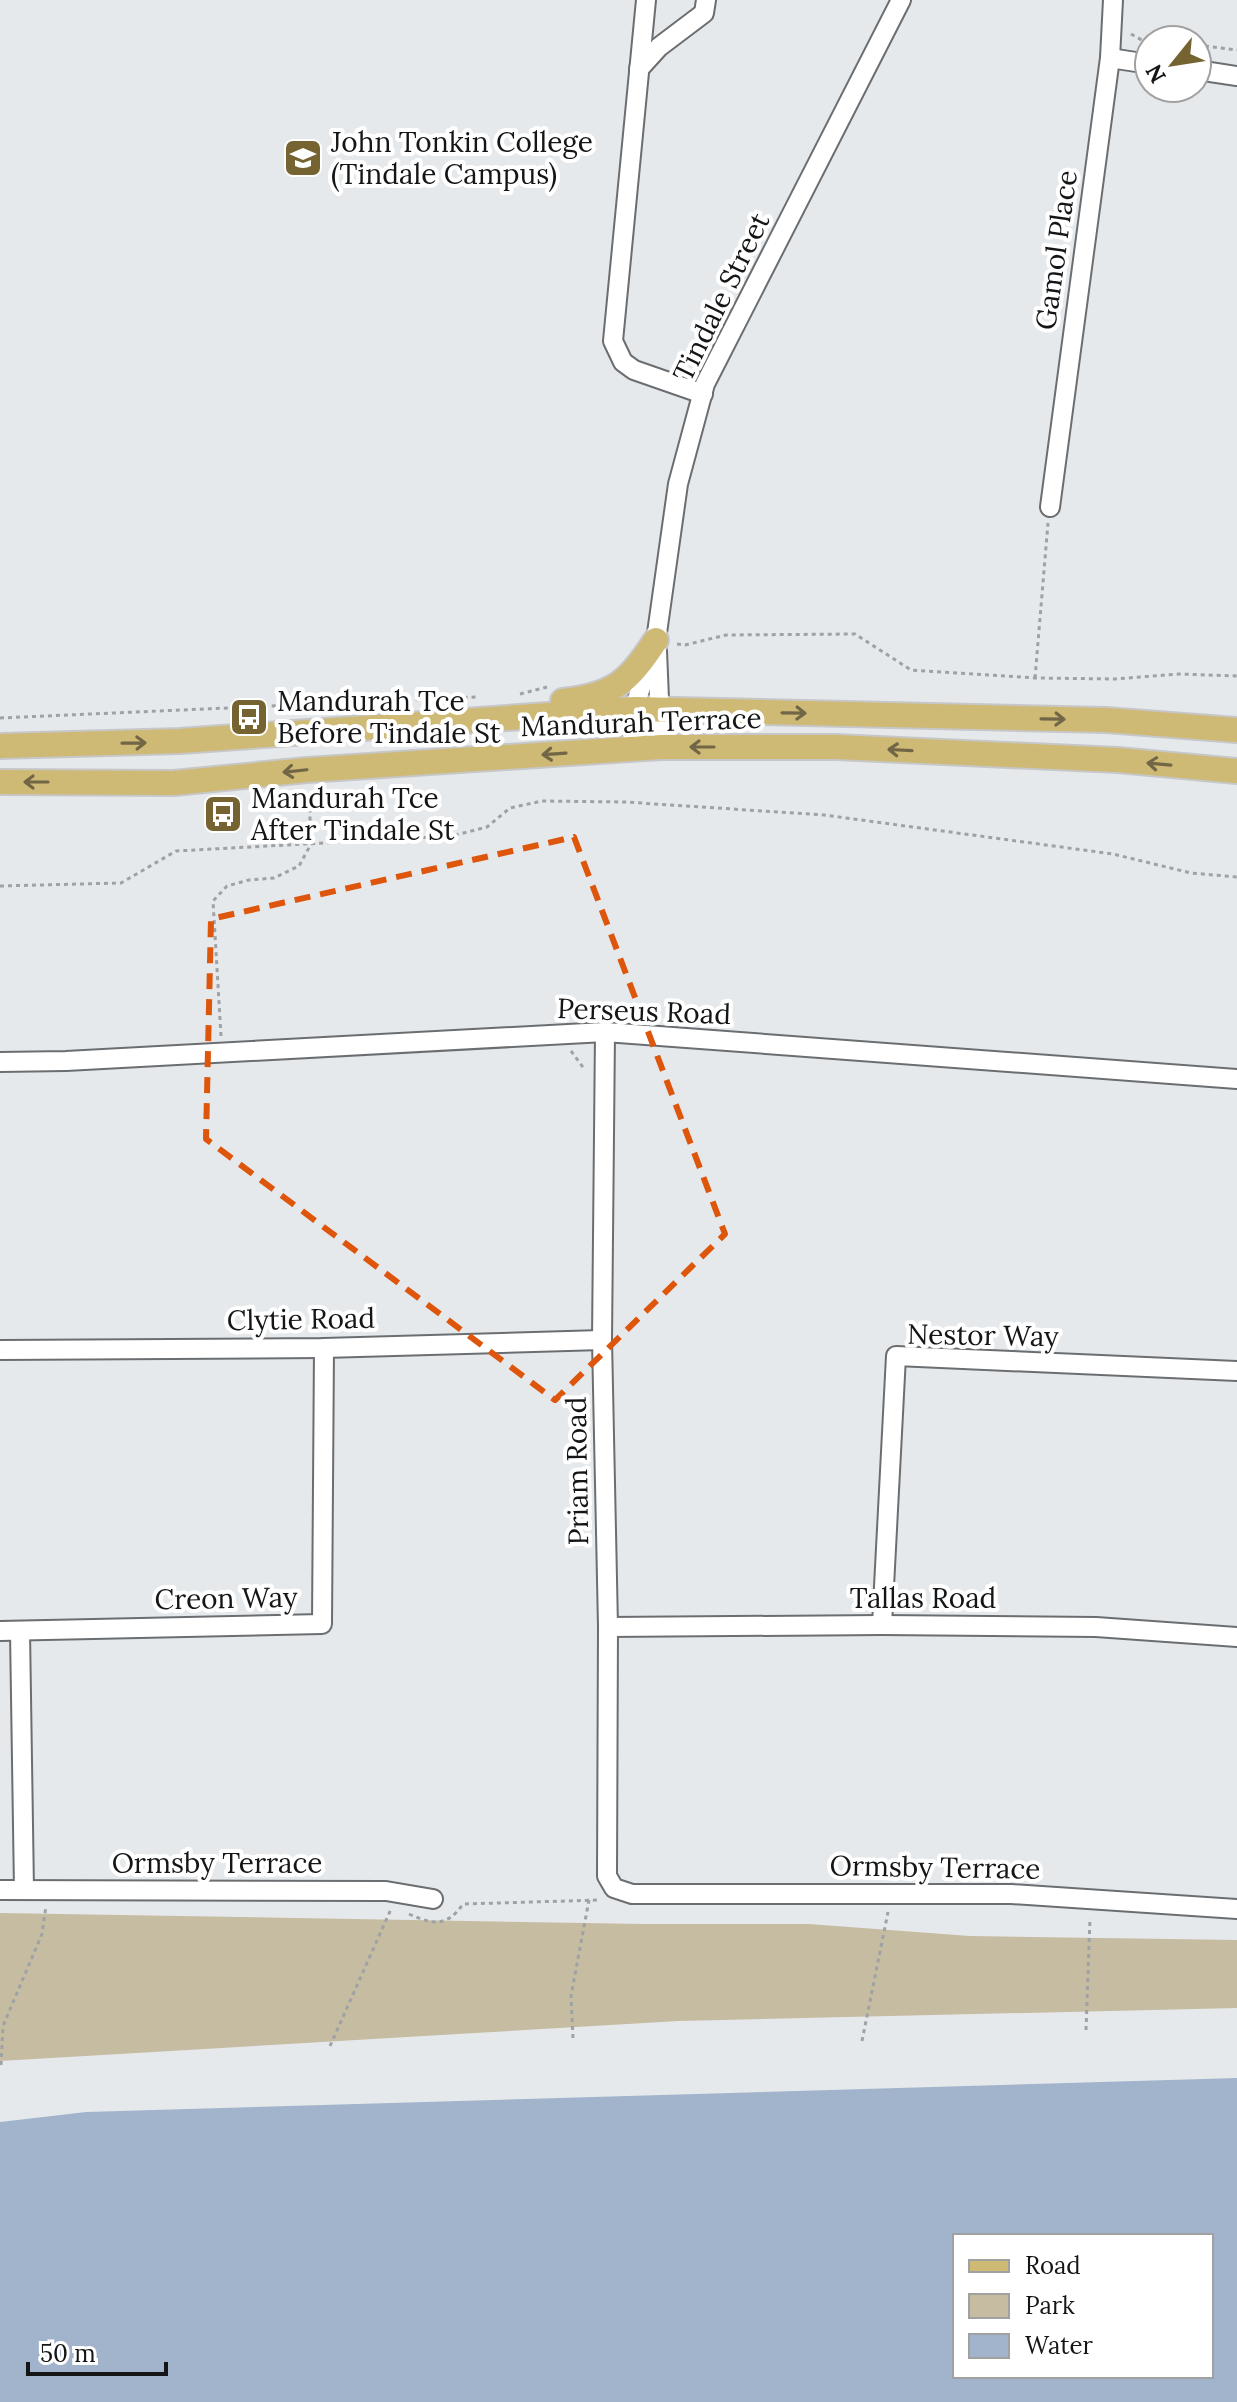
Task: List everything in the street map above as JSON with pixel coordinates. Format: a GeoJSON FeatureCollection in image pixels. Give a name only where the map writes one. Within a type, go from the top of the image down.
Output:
{"type":"FeatureCollection","features":[{"type":"Feature","properties":{"kind":"main road"},"geometry":{"type":"LineString","coordinates":[[518,706],[585,698],[609,691],[635,671],[656,640]]}},
{"type":"Feature","properties":{"kind":"main road","name":"Mandurah Terrace"},"geometry":{"type":"LineString","coordinates":[[0,746],[180,741],[518,706],[1106,720],[1237,730]]}},
{"type":"Feature","properties":{"kind":"main road","name":"Mandurah Terrace"},"geometry":{"type":"LineString","coordinates":[[0,782],[174,783],[307,770],[661,747],[852,747],[1118,760],[1237,771]]}},
{"type":"Feature","properties":{"kind":"street"},"geometry":{"type":"LineString","coordinates":[[646,0],[613,341],[623,362],[634,370],[703,394]]}},
{"type":"Feature","properties":{"kind":"street"},"geometry":{"type":"LineString","coordinates":[[639,69],[659,47],[704,13],[706,0]]}},
{"type":"Feature","properties":{"kind":"street","name":"Tindale Street"},"geometry":{"type":"LineString","coordinates":[[632,749],[634,709],[656,640],[678,484],[705,384],[901,0]]}},
{"type":"Feature","properties":{"kind":"street","name":"Gamol Place"},"geometry":{"type":"LineString","coordinates":[[1050,507],[1110,58],[1113,0]]}},
{"type":"Feature","properties":{"kind":"street"},"geometry":{"type":"LineString","coordinates":[[1110,58],[1133,62]]}},
{"type":"Feature","properties":{"kind":"street"},"geometry":{"type":"LineString","coordinates":[[1213,72],[1237,76]]}},
{"type":"Feature","properties":{"kind":"street","name":"Tindale Street"},"geometry":{"type":"LineString","coordinates":[[656,640],[661,747]]}},
{"type":"Feature","properties":{"kind":"street","name":"Perseus Road"},"geometry":{"type":"LineString","coordinates":[[0,1062],[605,1032],[1237,1079]]}},
{"type":"Feature","properties":{"kind":"street","name":"Priam Road"},"geometry":{"type":"LineString","coordinates":[[605,1032],[602,1340],[608,1627],[607,1876],[614,1888],[632,1894]]}},
{"type":"Feature","properties":{"kind":"street","name":"Clytie Road"},"geometry":{"type":"LineString","coordinates":[[0,1350],[324,1348],[602,1340]]}},
{"type":"Feature","properties":{"kind":"street","name":"Creon Way"},"geometry":{"type":"LineString","coordinates":[[0,1631],[322,1624],[324,1348]]}},
{"type":"Feature","properties":{"kind":"street","name":"Nestor Way"},"geometry":{"type":"LineString","coordinates":[[882,1625],[896,1356],[1237,1371]]}},
{"type":"Feature","properties":{"kind":"street","name":"Tallas Road"},"geometry":{"type":"LineString","coordinates":[[608,1627],[1096,1627],[1237,1637]]}},
{"type":"Feature","properties":{"kind":"street"},"geometry":{"type":"LineString","coordinates":[[20,1631],[24,1890]]}},
{"type":"Feature","properties":{"kind":"street","name":"Ormsby Terrace"},"geometry":{"type":"LineString","coordinates":[[0,1890],[386,1891],[433,1899]]}},
{"type":"Feature","properties":{"kind":"street","name":"Ormsby Terrace"},"geometry":{"type":"LineString","coordinates":[[632,1894],[1011,1894],[1237,1909]]}},
{"type":"Feature","properties":{"kind":"path"},"geometry":{"type":"LineString","coordinates":[[1213,47],[1237,50]]}},
{"type":"Feature","properties":{"kind":"path"},"geometry":{"type":"LineString","coordinates":[[1035,678],[1050,507]]}},
{"type":"Feature","properties":{"kind":"path"},"geometry":{"type":"LineString","coordinates":[[656,640],[685,645],[726,635],[855,634],[911,670],[1035,678],[1115,679],[1179,674],[1237,676]]}},
{"type":"Feature","properties":{"kind":"path"},"geometry":{"type":"LineString","coordinates":[[518,706],[554,685]]}},
{"type":"Feature","properties":{"kind":"path"},"geometry":{"type":"LineString","coordinates":[[0,718],[484,697]]}},
{"type":"Feature","properties":{"kind":"path"},"geometry":{"type":"LineString","coordinates":[[222,1040],[213,901],[227,886],[274,878],[299,866],[311,844],[307,770]]}},
{"type":"Feature","properties":{"kind":"path"},"geometry":{"type":"LineString","coordinates":[[0,886],[121,883],[176,851],[452,836],[487,827],[510,808],[542,801],[625,802],[824,815],[1113,854],[1191,873],[1237,877]]}},
{"type":"Feature","properties":{"kind":"path"},"geometry":{"type":"LineString","coordinates":[[573,2038],[571,1996],[589,1900]]}},
{"type":"Feature","properties":{"kind":"path"},"geometry":{"type":"LineString","coordinates":[[1,2065],[3,2026],[42,1934],[46,1902]]}},
{"type":"Feature","properties":{"kind":"path"},"geometry":{"type":"LineString","coordinates":[[330,2046],[392,1906]]}},
{"type":"Feature","properties":{"kind":"path"},"geometry":{"type":"LineString","coordinates":[[862,2041],[889,1909]]}},
{"type":"Feature","properties":{"kind":"path"},"geometry":{"type":"LineString","coordinates":[[1086,2030],[1090,1910]]}},
{"type":"Feature","properties":{"kind":"highlighted area"},"geometry":{"type":"Polygon","coordinates":[[[574,837],[725,1234],[555,1400],[206,1139],[211,919],[574,837]]]}},
{"type":"Feature","properties":{"kind":"green space"},"geometry":{"type":"Polygon","coordinates":[[[0,1913],[809,1924],[970,1936],[1237,1940],[1237,2008],[679,2021],[0,2061],[0,1913]]]}},
{"type":"Feature","properties":{"kind":"water"},"geometry":{"type":"Polygon","coordinates":[[[1237,2078],[1237,2402],[0,2402],[0,2122],[86,2112],[1237,2078]]]}},
{"type":"Feature","properties":{"kind":"place","name":"John Tonkin College (Tindale Campus)"},"geometry":{"type":"Point","coordinates":[303,158]}},
{"type":"Feature","properties":{"kind":"place","name":"Mandurah Tce Before Tindale St"},"geometry":{"type":"Point","coordinates":[249,717]}},
{"type":"Feature","properties":{"kind":"place","name":"Mandurah Tce After Tindale St"},"geometry":{"type":"Point","coordinates":[223,814]}}]}
